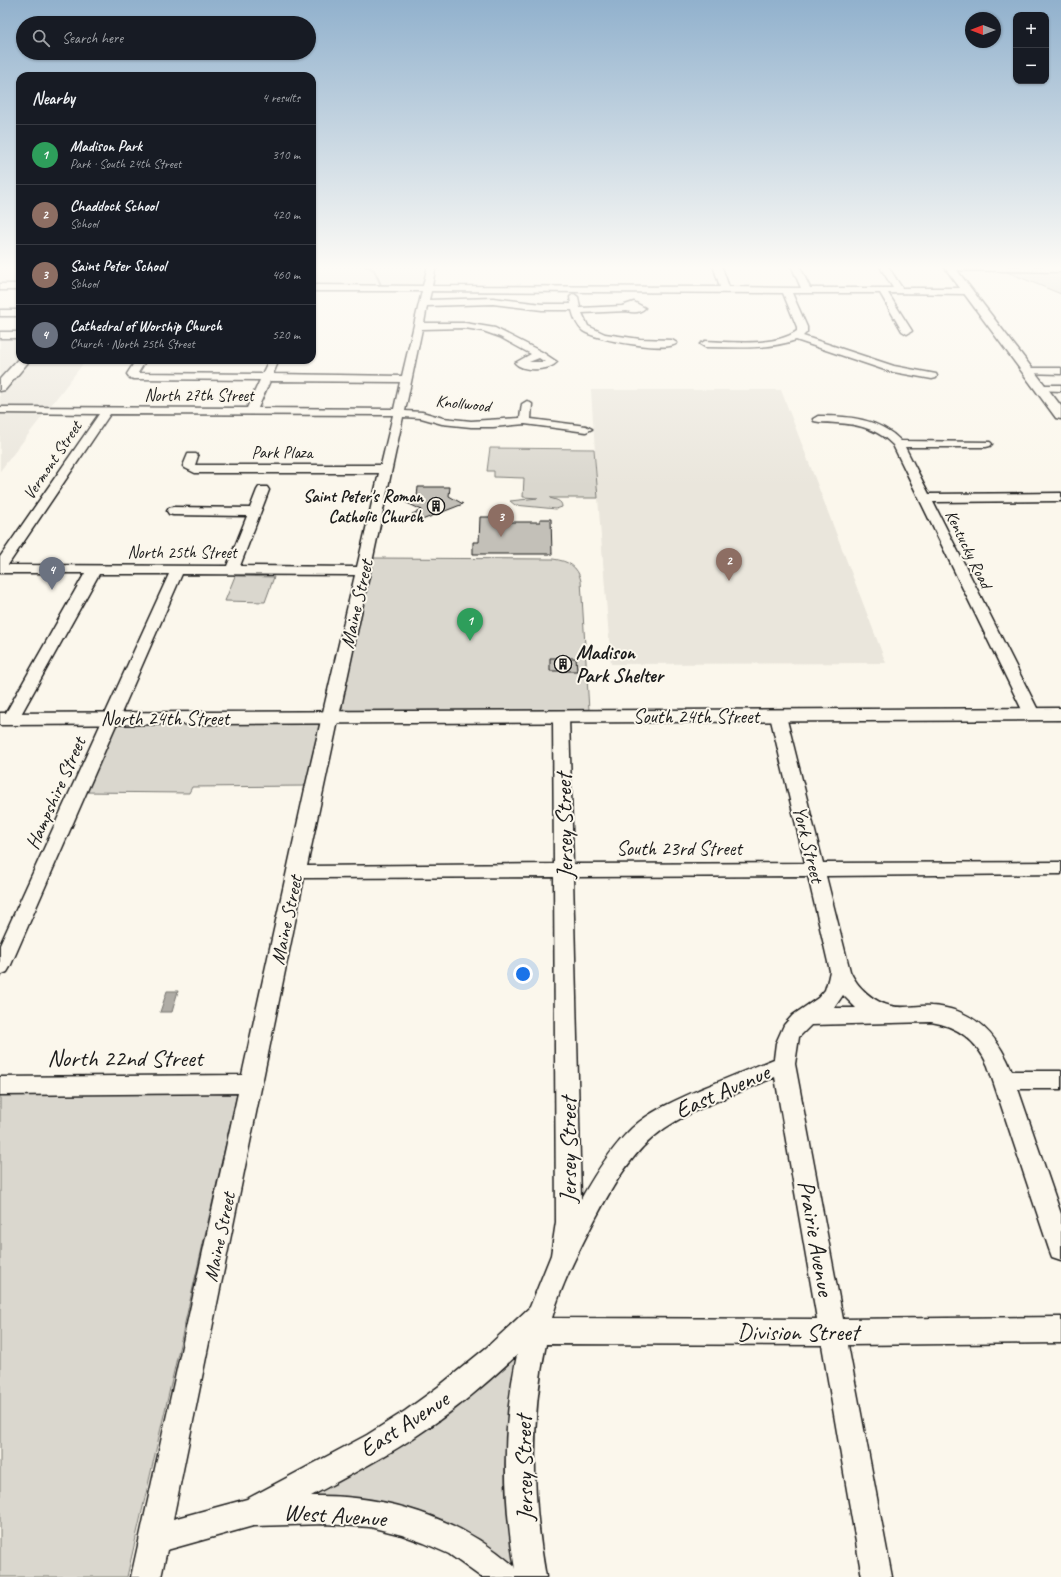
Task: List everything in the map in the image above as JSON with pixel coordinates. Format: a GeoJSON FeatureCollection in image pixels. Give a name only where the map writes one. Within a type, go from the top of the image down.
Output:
{"type":"FeatureCollection","features":[{"type":"Feature","properties":{"kind":"main road"},"geometry":{"type":"LineString","coordinates":[[1004,339],[1061,415]]}},
{"type":"Feature","properties":{"kind":"main road"},"geometry":{"type":"LineString","coordinates":[[0,387],[5,377],[20,364]]}},
{"type":"Feature","properties":{"kind":"main road","name":"South 24th Street"},"geometry":{"type":"LineString","coordinates":[[330,717],[1061,714]]}},
{"type":"Feature","properties":{"kind":"main road","name":"North 24th Street"},"geometry":{"type":"LineString","coordinates":[[6,718],[330,717]]}},
{"type":"Feature","properties":{"kind":"street","name":"Maine Street"},"geometry":{"type":"LineString","coordinates":[[146,1577],[296,872],[415,339]]}},
{"type":"Feature","properties":{"kind":"street"},"geometry":{"type":"LineString","coordinates":[[510,339],[539,354]]}},
{"type":"Feature","properties":{"kind":"street"},"geometry":{"type":"LineString","coordinates":[[619,339],[630,341],[672,343]]}},
{"type":"Feature","properties":{"kind":"street"},"geometry":{"type":"LineString","coordinates":[[704,344],[768,344],[792,339]]}},
{"type":"Feature","properties":{"kind":"street"},"geometry":{"type":"LineString","coordinates":[[801,339],[892,369],[932,376]]}},
{"type":"Feature","properties":{"kind":"street"},"geometry":{"type":"LineString","coordinates":[[138,364],[132,374],[139,377],[406,379]]}},
{"type":"Feature","properties":{"kind":"street"},"geometry":{"type":"LineString","coordinates":[[251,411],[272,364]]}},
{"type":"Feature","properties":{"kind":"street"},"geometry":{"type":"LineString","coordinates":[[1028,371],[1061,371]]}},
{"type":"Feature","properties":{"kind":"street"},"geometry":{"type":"LineString","coordinates":[[1041,388],[1061,388]]}},
{"type":"Feature","properties":{"kind":"street"},"geometry":{"type":"LineString","coordinates":[[525,420],[528,404]]}},
{"type":"Feature","properties":{"kind":"street","name":"North 27th Street"},"geometry":{"type":"LineString","coordinates":[[0,410],[398,413]]}},
{"type":"Feature","properties":{"kind":"street","name":"Vermont Street"},"geometry":{"type":"LineString","coordinates":[[0,568],[106,411]]}},
{"type":"Feature","properties":{"kind":"street","name":"Knollwood"},"geometry":{"type":"LineString","coordinates":[[398,413],[422,415],[442,421],[471,424],[493,424],[525,420],[557,426],[586,429]]}},
{"type":"Feature","properties":{"kind":"street","name":"Kentucky Road"},"geometry":{"type":"LineString","coordinates":[[818,419],[854,416],[890,435],[898,444],[1032,714]]}},
{"type":"Feature","properties":{"kind":"street"},"geometry":{"type":"LineString","coordinates":[[898,444],[986,444]]}},
{"type":"Feature","properties":{"kind":"street","name":"Park Plaza"},"geometry":{"type":"LineString","coordinates":[[192,456],[189,466],[195,469],[386,469]]}},
{"type":"Feature","properties":{"kind":"street"},"geometry":{"type":"LineString","coordinates":[[232,571],[262,490]]}},
{"type":"Feature","properties":{"kind":"street"},"geometry":{"type":"LineString","coordinates":[[924,498],[1061,498]]}},
{"type":"Feature","properties":{"kind":"street"},"geometry":{"type":"LineString","coordinates":[[173,511],[254,512]]}},
{"type":"Feature","properties":{"kind":"street","name":"North 25th Street"},"geometry":{"type":"LineString","coordinates":[[0,568],[177,571],[363,571]]}},
{"type":"Feature","properties":{"kind":"street"},"geometry":{"type":"LineString","coordinates":[[6,718],[94,570]]}},
{"type":"Feature","properties":{"kind":"street","name":"Hampshire Street"},"geometry":{"type":"LineString","coordinates":[[0,967],[177,571]]}},
{"type":"Feature","properties":{"kind":"street","name":"York Street"},"geometry":{"type":"LineString","coordinates":[[778,716],[840,971],[847,985],[864,1003],[894,1015]]}},
{"type":"Feature","properties":{"kind":"street","name":"Jersey Street"},"geometry":{"type":"LineString","coordinates":[[531,1577],[524,1531],[520,1449],[523,1401],[530,1357],[538,1323],[564,1252],[568,1231],[569,1193],[565,871],[561,717]]}},
{"type":"Feature","properties":{"kind":"street","name":"South 23rd Street"},"geometry":{"type":"LineString","coordinates":[[296,872],[1061,868]]}},
{"type":"Feature","properties":{"kind":"street","name":"York Street"},"geometry":{"type":"LineString","coordinates":[[807,1018],[827,1003],[833,995],[837,987],[840,971]]}},
{"type":"Feature","properties":{"kind":"street"},"geometry":{"type":"LineString","coordinates":[[807,1018],[942,1015],[965,1024],[976,1031],[990,1047],[1004,1080],[1061,1249]]}},
{"type":"Feature","properties":{"kind":"street","name":"East Avenue"},"geometry":{"type":"LineString","coordinates":[[564,1252],[606,1178],[627,1148],[640,1134],[658,1120],[680,1108],[784,1064],[785,1046],[789,1035],[795,1026],[807,1018]]}},
{"type":"Feature","properties":{"kind":"street","name":"Prairie Avenue"},"geometry":{"type":"LineString","coordinates":[[784,1064],[877,1577]]}},
{"type":"Feature","properties":{"kind":"street"},"geometry":{"type":"LineString","coordinates":[[1004,1080],[1061,1080]]}},
{"type":"Feature","properties":{"kind":"street","name":"North 22nd Street"},"geometry":{"type":"LineString","coordinates":[[0,1086],[251,1084]]}},
{"type":"Feature","properties":{"kind":"street","name":"East Avenue"},"geometry":{"type":"LineString","coordinates":[[253,1512],[377,1444],[415,1421],[462,1387],[538,1323]]}},
{"type":"Feature","properties":{"kind":"street","name":"Division Street"},"geometry":{"type":"LineString","coordinates":[[538,1323],[833,1332],[1061,1330]]}},
{"type":"Feature","properties":{"kind":"street","name":"West Avenue"},"geometry":{"type":"LineString","coordinates":[[154,1538],[253,1512],[326,1510],[370,1513],[402,1520],[459,1544],[484,1560],[503,1577]]}},
{"type":"Feature","properties":{"kind":"shaded area"},"geometry":{"type":"Polygon","coordinates":[[[0,339],[16,339],[16,364],[83,364],[0,471],[0,339]]]}},
{"type":"Feature","properties":{"kind":"shaded area"},"geometry":{"type":"Polygon","coordinates":[[[591,390],[781,390],[886,663],[611,664],[591,390]]]}},
{"type":"Feature","properties":{"kind":"shaded area"},"geometry":{"type":"Polygon","coordinates":[[[490,448],[594,449],[598,498],[550,498],[561,503],[562,507],[556,509],[515,505],[510,501],[538,498],[523,497],[524,478],[494,477],[494,471],[487,471],[490,448]]]}},
{"type":"Feature","properties":{"kind":"shaded area"},"geometry":{"type":"Polygon","coordinates":[[[372,558],[553,559],[572,565],[580,576],[581,581],[589,710],[354,711],[345,710],[342,708],[372,558]]]}},
{"type":"Feature","properties":{"kind":"shaded area"},"geometry":{"type":"Polygon","coordinates":[[[235,576],[274,577],[265,602],[225,601],[235,576]]]}},
{"type":"Feature","properties":{"kind":"shaded area"},"geometry":{"type":"Polygon","coordinates":[[[320,724],[305,786],[192,787],[189,793],[81,792],[111,725],[320,724]]]}},
{"type":"Feature","properties":{"kind":"shaded area"},"geometry":{"type":"Polygon","coordinates":[[[167,991],[178,991],[172,1012],[160,1012],[167,991]]]}},
{"type":"Feature","properties":{"kind":"shaded area"},"geometry":{"type":"Polygon","coordinates":[[[238,1090],[127,1577],[0,1577],[0,1092],[238,1090]]]}},
{"type":"Feature","properties":{"kind":"shaded area"},"geometry":{"type":"Polygon","coordinates":[[[535,1324],[529,1577],[455,1537],[262,1509],[535,1324]]]}},
{"type":"Feature","properties":{"kind":"building","name":"Saint Peter's Roman Catholic Church"},"geometry":{"type":"Polygon","coordinates":[[[418,487],[450,487],[449,496],[463,504],[422,520],[412,514],[422,510],[405,502],[417,497],[418,487]]]}},
{"type":"Feature","properties":{"kind":"building"},"geometry":{"type":"Polygon","coordinates":[[[480,517],[494,517],[494,522],[540,522],[540,519],[551,519],[552,554],[473,554],[473,542],[479,542],[480,517]]]}},
{"type":"Feature","properties":{"kind":"building","name":"Madison Park Shelter"},"geometry":{"type":"Polygon","coordinates":[[[550,658],[576,658],[577,671],[550,671],[550,658]]]}},
{"type":"Feature","properties":{"kind":"place","name":"Saint Peter's Roman Catholic Church"},"geometry":{"type":"Point","coordinates":[436,506]}},
{"type":"Feature","properties":{"kind":"place","name":"Saint Peter School"},"geometry":{"type":"Point","coordinates":[501,537]}},
{"type":"Feature","properties":{"kind":"place","name":"Chaddock School"},"geometry":{"type":"Point","coordinates":[729,581]}},
{"type":"Feature","properties":{"kind":"place","name":"Cathedral of Worship Church"},"geometry":{"type":"Point","coordinates":[52,590]}},
{"type":"Feature","properties":{"kind":"place","name":"Madison Park"},"geometry":{"type":"Point","coordinates":[470,641]}},
{"type":"Feature","properties":{"kind":"place","name":"Madison Park Shelter"},"geometry":{"type":"Point","coordinates":[563,664]}}]}
